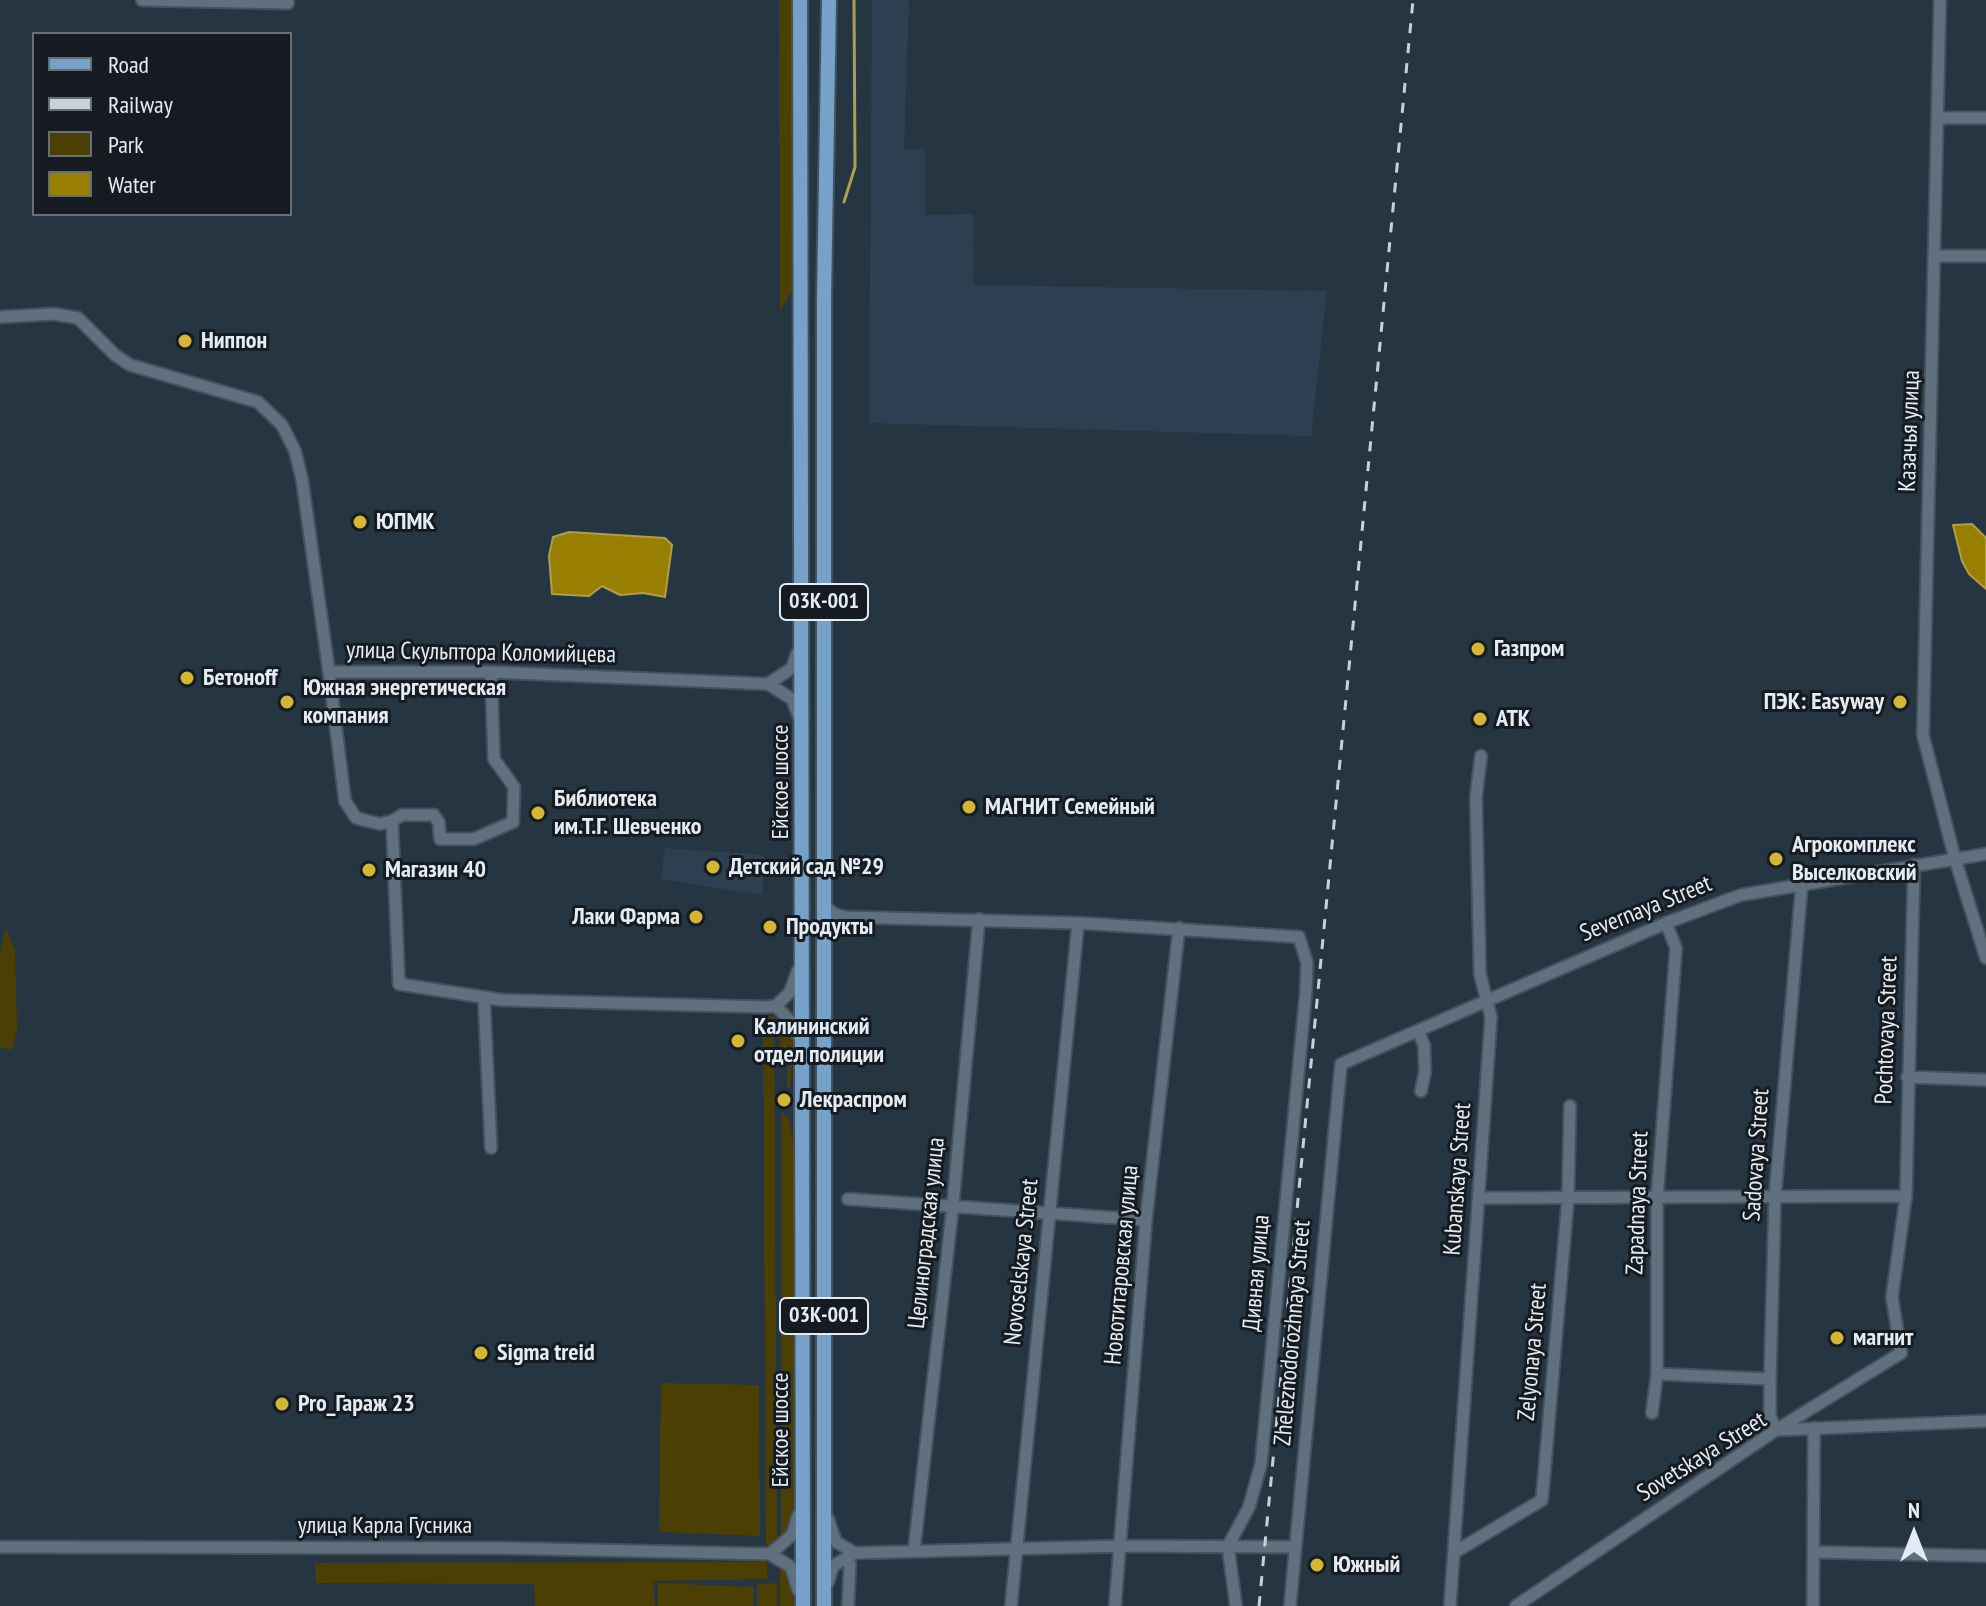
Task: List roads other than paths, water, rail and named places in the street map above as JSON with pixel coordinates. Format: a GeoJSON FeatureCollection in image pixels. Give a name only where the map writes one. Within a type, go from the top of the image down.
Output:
{"type":"FeatureCollection","features":[{"type":"Feature","properties":{"kind":"main road","name":"Ейское шоссе"},"geometry":{"type":"LineString","coordinates":[[800,0],[803,294],[803,1603]]}},
{"type":"Feature","properties":{"kind":"main road","name":"Ейское шоссе"},"geometry":{"type":"LineString","coordinates":[[826,1606],[824,299],[829,0]]}},
{"type":"Feature","properties":{"kind":"street"},"geometry":{"type":"LineString","coordinates":[[142,0],[287,2]]}},
{"type":"Feature","properties":{"kind":"street","name":"Казачья улица"},"geometry":{"type":"LineString","coordinates":[[1940,0],[1923,735],[1955,859],[1986,958]]}},
{"type":"Feature","properties":{"kind":"street"},"geometry":{"type":"LineString","coordinates":[[1938,118],[1986,118]]}},
{"type":"Feature","properties":{"kind":"street"},"geometry":{"type":"LineString","coordinates":[[1936,256],[1986,256]]}},
{"type":"Feature","properties":{"kind":"street","name":"улица Скульптора Коломийцева"},"geometry":{"type":"LineString","coordinates":[[0,317],[54,314],[78,318],[115,355],[130,365],[258,402],[282,425],[295,451],[302,479],[329,672],[491,672],[768,684]]}},
{"type":"Feature","properties":{"kind":"street"},"geometry":{"type":"LineString","coordinates":[[803,619],[797,623],[796,661],[768,684],[792,699],[803,725]]}},
{"type":"Feature","properties":{"kind":"street"},"geometry":{"type":"LineString","coordinates":[[329,672],[345,801],[356,818],[380,824],[402,815],[434,815],[439,823],[440,839],[474,839],[513,822],[514,787],[494,759],[491,672]]}},
{"type":"Feature","properties":{"kind":"street","name":"Kubanskaya Street"},"geometry":{"type":"LineString","coordinates":[[1450,1606],[1491,1017],[1480,974],[1476,797],[1481,756]]}},
{"type":"Feature","properties":{"kind":"street"},"geometry":{"type":"LineString","coordinates":[[392,821],[399,984],[484,997],[567,1003],[776,1006],[790,992],[798,977],[799,943],[803,934]]}},
{"type":"Feature","properties":{"kind":"street","name":"Severnaya Street"},"geometry":{"type":"LineString","coordinates":[[1341,1064],[1666,923],[1741,895],[1802,882],[1986,854]]}},
{"type":"Feature","properties":{"kind":"street","name":"Pochtovaya Street"},"geometry":{"type":"LineString","coordinates":[[1776,1430],[1901,1353],[1892,1297],[1906,1196],[1914,865]]}},
{"type":"Feature","properties":{"kind":"street","name":"Sadovaya Street"},"geometry":{"type":"LineString","coordinates":[[1776,1430],[1770,1416],[1775,1196],[1802,882]]}},
{"type":"Feature","properties":{"kind":"street"},"geometry":{"type":"LineString","coordinates":[[823,904],[834,914],[846,917],[1179,928]]}},
{"type":"Feature","properties":{"kind":"street"},"geometry":{"type":"LineString","coordinates":[[823,936],[833,924],[846,917]]}},
{"type":"Feature","properties":{"kind":"street","name":"Целиноградская улица"},"geometry":{"type":"LineString","coordinates":[[914,1551],[953,1204],[979,919]]}},
{"type":"Feature","properties":{"kind":"street","name":"Novoselskaya Street"},"geometry":{"type":"LineString","coordinates":[[1011,1606],[1078,923]]}},
{"type":"Feature","properties":{"kind":"street","name":"Zapadnaya Street"},"geometry":{"type":"LineString","coordinates":[[1652,1413],[1657,1374],[1657,1199],[1676,948],[1666,923]]}},
{"type":"Feature","properties":{"kind":"street","name":"Дивная улица"},"geometry":{"type":"LineString","coordinates":[[1179,928],[1299,937],[1307,963],[1261,1464],[1249,1507],[1228,1546]]}},
{"type":"Feature","properties":{"kind":"street","name":"Новотитаровская улица"},"geometry":{"type":"LineString","coordinates":[[1115,1606],[1146,1220],[1179,928]]}},
{"type":"Feature","properties":{"kind":"street"},"geometry":{"type":"LineString","coordinates":[[484,997],[491,1148]]}},
{"type":"Feature","properties":{"kind":"street"},"geometry":{"type":"LineString","coordinates":[[776,1006],[791,1022],[803,1044]]}},
{"type":"Feature","properties":{"kind":"street"},"geometry":{"type":"LineString","coordinates":[[1418,1031],[1424,1045],[1425,1072],[1421,1091]]}},
{"type":"Feature","properties":{"kind":"street","name":"Zheleznodorozhnaya Street"},"geometry":{"type":"LineString","coordinates":[[1290,1606],[1341,1064]]}},
{"type":"Feature","properties":{"kind":"street"},"geometry":{"type":"LineString","coordinates":[[1907,1077],[1986,1080]]}},
{"type":"Feature","properties":{"kind":"street","name":"Zelyonaya Street"},"geometry":{"type":"LineString","coordinates":[[1455,1552],[1542,1500],[1568,1198],[1570,1106]]}},
{"type":"Feature","properties":{"kind":"street"},"geometry":{"type":"LineString","coordinates":[[1480,1198],[1906,1196]]}},
{"type":"Feature","properties":{"kind":"street"},"geometry":{"type":"LineString","coordinates":[[848,1199],[1146,1220]]}},
{"type":"Feature","properties":{"kind":"street"},"geometry":{"type":"LineString","coordinates":[[1657,1374],[1770,1379]]}},
{"type":"Feature","properties":{"kind":"street","name":"Sovetskaya Street"},"geometry":{"type":"LineString","coordinates":[[1516,1606],[1776,1430],[1986,1421]]}},
{"type":"Feature","properties":{"kind":"street"},"geometry":{"type":"LineString","coordinates":[[1813,1606],[1814,1428]]}},
{"type":"Feature","properties":{"kind":"street"},"geometry":{"type":"LineString","coordinates":[[803,1477],[798,1482],[798,1525],[787,1543],[770,1554],[791,1567],[803,1603]]}},
{"type":"Feature","properties":{"kind":"street"},"geometry":{"type":"LineString","coordinates":[[824,1511],[836,1542],[853,1559]]}},
{"type":"Feature","properties":{"kind":"street"},"geometry":{"type":"LineString","coordinates":[[826,1606],[828,1575],[833,1566],[853,1559],[914,1551],[1121,1546],[1295,1547]]}},
{"type":"Feature","properties":{"kind":"street"},"geometry":{"type":"LineString","coordinates":[[1228,1546],[1236,1606]]}},
{"type":"Feature","properties":{"kind":"street","name":"улица Карла Гусника"},"geometry":{"type":"LineString","coordinates":[[0,1547],[502,1548],[770,1554]]}},
{"type":"Feature","properties":{"kind":"street"},"geometry":{"type":"LineString","coordinates":[[1813,1552],[1986,1556]]}},
{"type":"Feature","properties":{"kind":"street"},"geometry":{"type":"LineString","coordinates":[[848,1606],[853,1559]]}},
{"type":"Feature","properties":{"kind":"water"},"geometry":{"type":"Polygon","coordinates":[[[1972,524],[1986,538],[1986,589],[1969,574],[1962,561],[1953,525],[1972,524]]]}},
{"type":"Feature","properties":{"kind":"water"},"geometry":{"type":"Polygon","coordinates":[[[569,532],[665,538],[672,545],[665,597],[643,593],[620,595],[602,586],[589,596],[552,594],[549,556],[553,537],[569,532]]]}},
{"type":"Feature","properties":{"kind":"waterway"},"geometry":{"type":"LineString","coordinates":[[844,202],[855,167],[854,0]]}},
{"type":"Feature","properties":{"kind":"railway"},"geometry":{"type":"LineString","coordinates":[[1259,1606],[1413,0]]}},
{"type":"Feature","properties":{"kind":"place","name":"Ниппон"},"geometry":{"type":"Point","coordinates":[185,341]}},
{"type":"Feature","properties":{"kind":"place","name":"ЮПМК"},"geometry":{"type":"Point","coordinates":[360,522]}},
{"type":"Feature","properties":{"kind":"place","name":"Газпром"},"geometry":{"type":"Point","coordinates":[1478,649]}},
{"type":"Feature","properties":{"kind":"place","name":"Бетонoff"},"geometry":{"type":"Point","coordinates":[187,678]}},
{"type":"Feature","properties":{"kind":"place","name":"Южная энергетическая компания"},"geometry":{"type":"Point","coordinates":[287,702]}},
{"type":"Feature","properties":{"kind":"place","name":"ПЭК: Easyway"},"geometry":{"type":"Point","coordinates":[1900,702]}},
{"type":"Feature","properties":{"kind":"place","name":"АТК"},"geometry":{"type":"Point","coordinates":[1480,719]}},
{"type":"Feature","properties":{"kind":"place","name":"МАГНИТ Семейный"},"geometry":{"type":"Point","coordinates":[969,807]}},
{"type":"Feature","properties":{"kind":"place","name":"Библиотека им.Т.Г. Шевченко"},"geometry":{"type":"Point","coordinates":[538,813]}},
{"type":"Feature","properties":{"kind":"place","name":"Агрокомплекс Выселковский"},"geometry":{"type":"Point","coordinates":[1776,859]}},
{"type":"Feature","properties":{"kind":"place","name":"Детский сад №29"},"geometry":{"type":"Point","coordinates":[713,867]}},
{"type":"Feature","properties":{"kind":"place","name":"Магазин 40"},"geometry":{"type":"Point","coordinates":[369,870]}},
{"type":"Feature","properties":{"kind":"place","name":"Лаки Фарма"},"geometry":{"type":"Point","coordinates":[696,917]}},
{"type":"Feature","properties":{"kind":"place","name":"Продукты"},"geometry":{"type":"Point","coordinates":[770,927]}},
{"type":"Feature","properties":{"kind":"place","name":"Калининский отдел полиции"},"geometry":{"type":"Point","coordinates":[738,1041]}},
{"type":"Feature","properties":{"kind":"place","name":"Лекраспром"},"geometry":{"type":"Point","coordinates":[784,1100]}},
{"type":"Feature","properties":{"kind":"place","name":"магнит"},"geometry":{"type":"Point","coordinates":[1837,1338]}},
{"type":"Feature","properties":{"kind":"place","name":"Sigma treid"},"geometry":{"type":"Point","coordinates":[481,1353]}},
{"type":"Feature","properties":{"kind":"place","name":"Pro_Гараж 23"},"geometry":{"type":"Point","coordinates":[282,1404]}},
{"type":"Feature","properties":{"kind":"place","name":"Южный"},"geometry":{"type":"Point","coordinates":[1317,1565]}}]}
